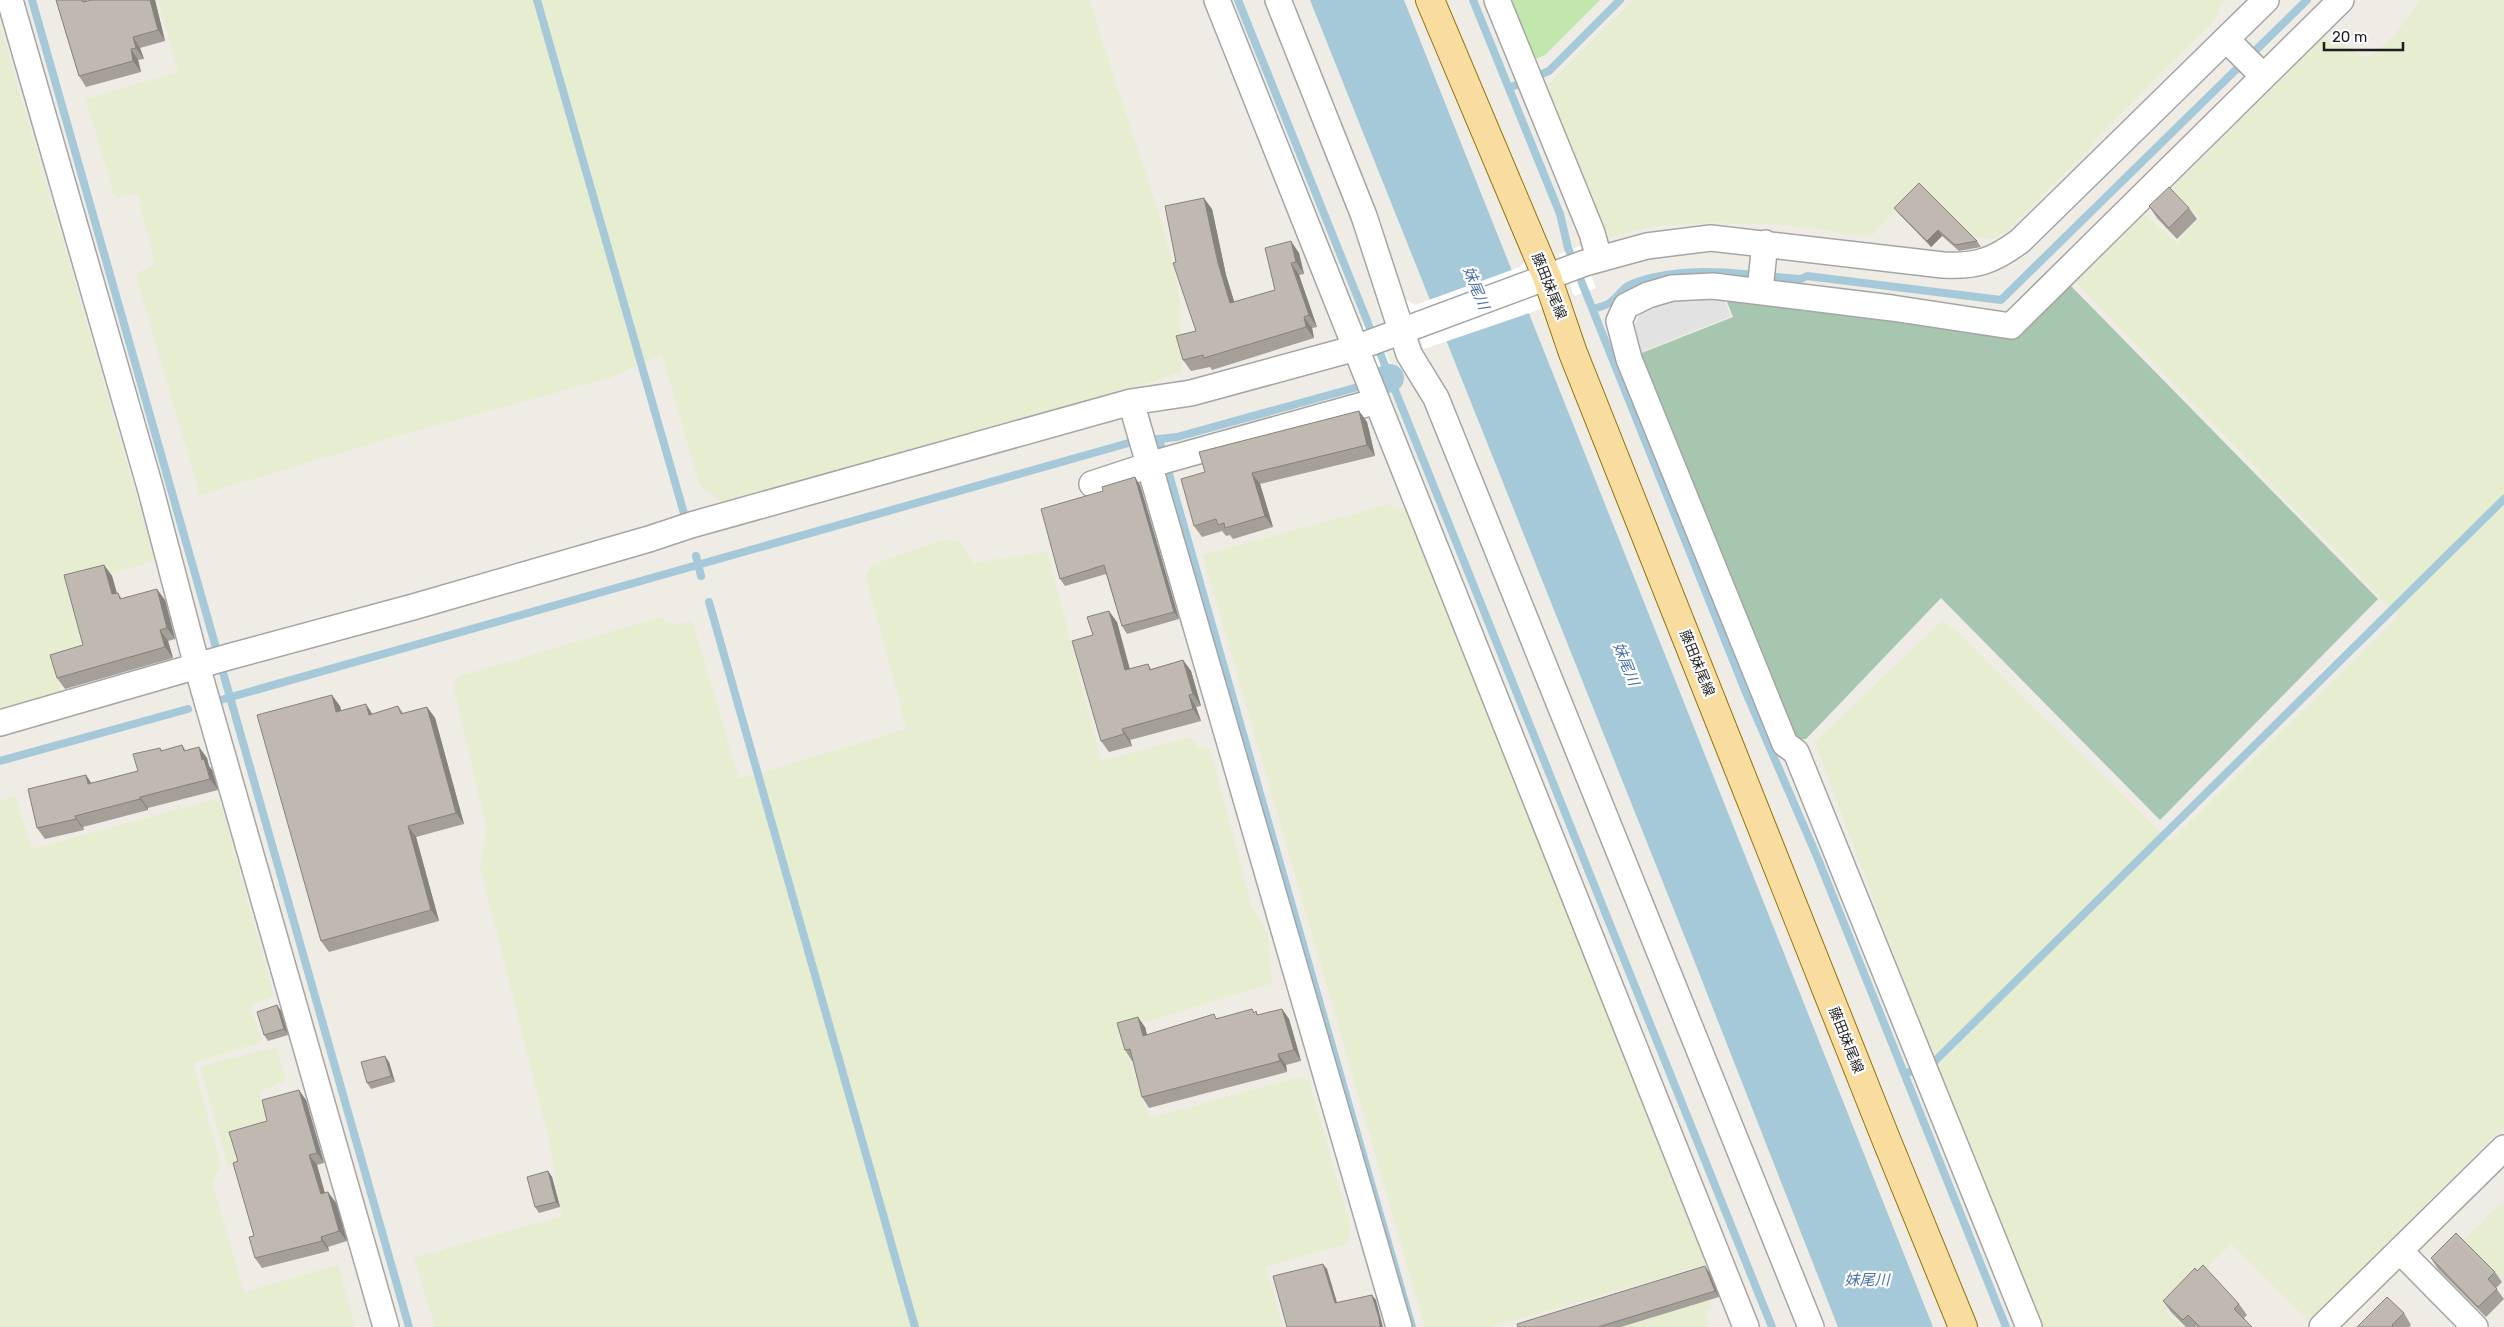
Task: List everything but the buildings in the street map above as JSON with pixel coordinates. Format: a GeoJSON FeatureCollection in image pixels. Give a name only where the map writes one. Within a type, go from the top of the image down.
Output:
{"type":"FeatureCollection","features":[{"type":"Feature","properties":{"kind":"main road","name":"藤田妹尾線"},"geometry":{"type":"LineString","coordinates":[[1430,0],[1565,270],[1573,353],[1882,1130],[1963,1327]]}},
{"type":"Feature","properties":{"kind":"street"},"geometry":{"type":"LineString","coordinates":[[10,0],[150,487],[211,662],[386,1327]]}},
{"type":"Feature","properties":{"kind":"street"},"geometry":{"type":"LineString","coordinates":[[1217,0],[1366,343],[1377,401],[1746,1327]]}},
{"type":"Feature","properties":{"kind":"street"},"geometry":{"type":"LineString","coordinates":[[1278,0],[1410,328],[1409,354],[1436,398],[1811,1327]]}},
{"type":"Feature","properties":{"kind":"street"},"geometry":{"type":"LineString","coordinates":[[1497,0],[1592,233],[1565,270]]}},
{"type":"Feature","properties":{"kind":"street"},"geometry":{"type":"LineString","coordinates":[[2030,1327],[1796,752],[1785,744],[1629,359],[1619,321],[1626,306],[1648,295],[1672,288],[1761,281],[2011,326],[2246,58],[2266,0]]}},
{"type":"Feature","properties":{"kind":"street"},"geometry":{"type":"LineString","coordinates":[[0,724],[211,662],[413,607],[649,539],[691,525],[1131,402],[1191,393],[1366,343],[1565,270],[1647,246],[1689,239],[1711,238],[1952,266],[1980,264],[2001,256],[2020,242],[2246,58],[2340,0]]}},
{"type":"Feature","properties":{"kind":"street"},"geometry":{"type":"LineString","coordinates":[[1761,281],[1766,244]]}},
{"type":"Feature","properties":{"kind":"street"},"geometry":{"type":"LineString","coordinates":[[1092,484],[1153,452],[1377,401]]}},
{"type":"Feature","properties":{"kind":"street"},"geometry":{"type":"LineString","coordinates":[[1131,402],[1153,452],[1399,1327]]}},
{"type":"Feature","properties":{"kind":"street"},"geometry":{"type":"LineString","coordinates":[[2322,1327],[2504,1148]]}},
{"type":"Feature","properties":{"kind":"street"},"geometry":{"type":"LineString","coordinates":[[2400,1251],[2475,1327]]}},
{"type":"Feature","properties":{"kind":"green space"},"geometry":{"type":"Polygon","coordinates":[[[158,0],[1089,0],[1162,223],[1179,291],[1182,372],[723,504],[713,494],[700,486],[662,355],[609,378],[394,437],[200,495],[137,279],[138,273],[153,265],[154,258],[138,198],[134,194],[119,198],[114,194],[86,99],[178,72],[158,0]]]}},
{"type":"Feature","properties":{"kind":"green space"},"geometry":{"type":"Polygon","coordinates":[[[1505,0],[1600,0],[1545,55],[1533,60],[1505,0]]]}},
{"type":"Feature","properties":{"kind":"green space"},"geometry":{"type":"Polygon","coordinates":[[[1634,0],[2225,0],[2219,7],[2218,14],[2211,24],[2005,232],[1992,239],[1973,236],[1921,185],[1870,237],[1779,224],[1707,223],[1655,226],[1606,238],[1546,87],[1634,0]]]}},
{"type":"Feature","properties":{"kind":"green space"},"geometry":{"type":"Polygon","coordinates":[[[2420,0],[2504,0],[2504,1126],[2308,1321],[2231,1244],[2165,1311],[2181,1327],[2039,1327],[1926,1041],[1815,742],[1942,621],[1953,628],[2170,842],[2399,616],[2075,281],[2145,214],[2177,243],[2200,218],[2178,197],[2173,187],[2322,38],[2330,42],[2335,39],[2359,55],[2368,57],[2376,53],[2397,32],[2420,0]]]}},
{"type":"Feature","properties":{"kind":"green space"},"geometry":{"type":"Polygon","coordinates":[[[0,24],[155,560],[68,588],[88,659],[55,669],[62,696],[0,713],[0,24]]]}},
{"type":"Feature","properties":{"kind":"green space"},"geometry":{"type":"Polygon","coordinates":[[[2069,284],[2378,599],[2160,820],[1941,598],[1806,739],[1788,739],[1634,356],[1733,317],[1724,294],[2006,335],[2069,284]]]}},
{"type":"Feature","properties":{"kind":"green space"},"geometry":{"type":"Polygon","coordinates":[[[1389,504],[1397,508],[1405,507],[1711,1263],[1492,1327],[1425,1327],[1203,555],[1389,504]]]}},
{"type":"Feature","properties":{"kind":"green space"},"geometry":{"type":"Polygon","coordinates":[[[944,540],[958,541],[975,563],[1047,551],[1101,761],[1190,737],[1198,746],[1210,749],[1251,905],[1268,934],[1270,973],[1273,983],[1119,1030],[1149,1118],[1299,1077],[1309,1081],[1350,1225],[1349,1239],[1343,1245],[1265,1267],[1283,1327],[435,1327],[415,1262],[416,1257],[562,1216],[550,1143],[480,866],[487,830],[454,688],[455,680],[460,676],[661,617],[666,622],[679,624],[692,621],[739,779],[907,729],[866,577],[871,565],[944,540]]]}},
{"type":"Feature","properties":{"kind":"green space"},"geometry":{"type":"Polygon","coordinates":[[[15,796],[32,849],[219,798],[274,996],[250,1005],[262,1042],[193,1063],[221,1166],[212,1182],[244,1292],[338,1265],[355,1327],[0,1327],[0,801],[15,796]]]}},
{"type":"Feature","properties":{"kind":"green space"},"geometry":{"type":"Polygon","coordinates":[[[276,1047],[286,1080],[259,1092],[274,1154],[228,1166],[200,1066],[276,1047]]]}},
{"type":"Feature","properties":{"kind":"green space"},"geometry":{"type":"Polygon","coordinates":[[[2504,1201],[2504,1280],[2464,1240],[2504,1201]]]}},
{"type":"Feature","properties":{"kind":"green space"},"geometry":{"type":"Polygon","coordinates":[[[1709,1300],[1712,1309],[1705,1312],[1709,1327],[1621,1327],[1709,1300]]]}},
{"type":"Feature","properties":{"kind":"shaded area"},"geometry":{"type":"Polygon","coordinates":[[[1679,295],[1722,295],[1731,316],[1636,354],[1629,335],[1646,305],[1679,295]]]}},
{"type":"Feature","properties":{"kind":"water","name":"妹尾川"},"geometry":{"type":"Polygon","coordinates":[[[1310,0],[1404,0],[1933,1327],[1838,1327],[1690,950],[1310,0]]]}},
{"type":"Feature","properties":{"kind":"pier"},"geometry":{"type":"Polygon","coordinates":[[[1580,246],[1596,288],[1574,296],[1559,254],[1580,246]]]}},
{"type":"Feature","properties":{"kind":"pier"},"geometry":{"type":"Polygon","coordinates":[[[1525,256],[1547,307],[1424,349],[1405,299],[1415,305],[1520,267],[1525,261],[1525,256]]]}},
{"type":"Feature","properties":{"kind":"pier"},"geometry":{"type":"Polygon","coordinates":[[[1373,322],[1390,363],[1375,369],[1358,328],[1373,322]]]}},
{"type":"Feature","properties":{"kind":"waterway"},"geometry":{"type":"LineString","coordinates":[[32,0],[409,1327]]}},
{"type":"Feature","properties":{"kind":"waterway"},"geometry":{"type":"LineString","coordinates":[[537,0],[685,517]]}},
{"type":"Feature","properties":{"kind":"waterway"},"geometry":{"type":"LineString","coordinates":[[1238,0],[1772,1327]]}},
{"type":"Feature","properties":{"kind":"waterway"},"geometry":{"type":"LineString","coordinates":[[1473,0],[1560,214],[1568,248],[1747,695],[1818,859],[2006,1327]]}},
{"type":"Feature","properties":{"kind":"waterway"},"geometry":{"type":"LineString","coordinates":[[1509,88],[1549,71],[1620,0]]}},
{"type":"Feature","properties":{"kind":"waterway"},"geometry":{"type":"LineString","coordinates":[[1593,309],[1609,303],[1625,288],[1637,282],[1677,273],[1698,272],[1739,273],[1801,279],[1807,276],[2001,300],[2307,0]]}},
{"type":"Feature","properties":{"kind":"waterway"},"geometry":{"type":"LineString","coordinates":[[1384,380],[1390,378]]}},
{"type":"Feature","properties":{"kind":"waterway"},"geometry":{"type":"LineString","coordinates":[[217,701],[1132,442],[1177,437],[1358,387]]}},
{"type":"Feature","properties":{"kind":"waterway"},"geometry":{"type":"LineString","coordinates":[[1159,439],[1412,1327]]}},
{"type":"Feature","properties":{"kind":"waterway"},"geometry":{"type":"LineString","coordinates":[[1905,1074],[1935,1061],[2504,499]]}},
{"type":"Feature","properties":{"kind":"waterway"},"geometry":{"type":"LineString","coordinates":[[696,556],[701,576]]}},
{"type":"Feature","properties":{"kind":"waterway"},"geometry":{"type":"LineString","coordinates":[[709,602],[915,1327]]}},
{"type":"Feature","properties":{"kind":"waterway"},"geometry":{"type":"LineString","coordinates":[[0,761],[188,709]]}}]}
